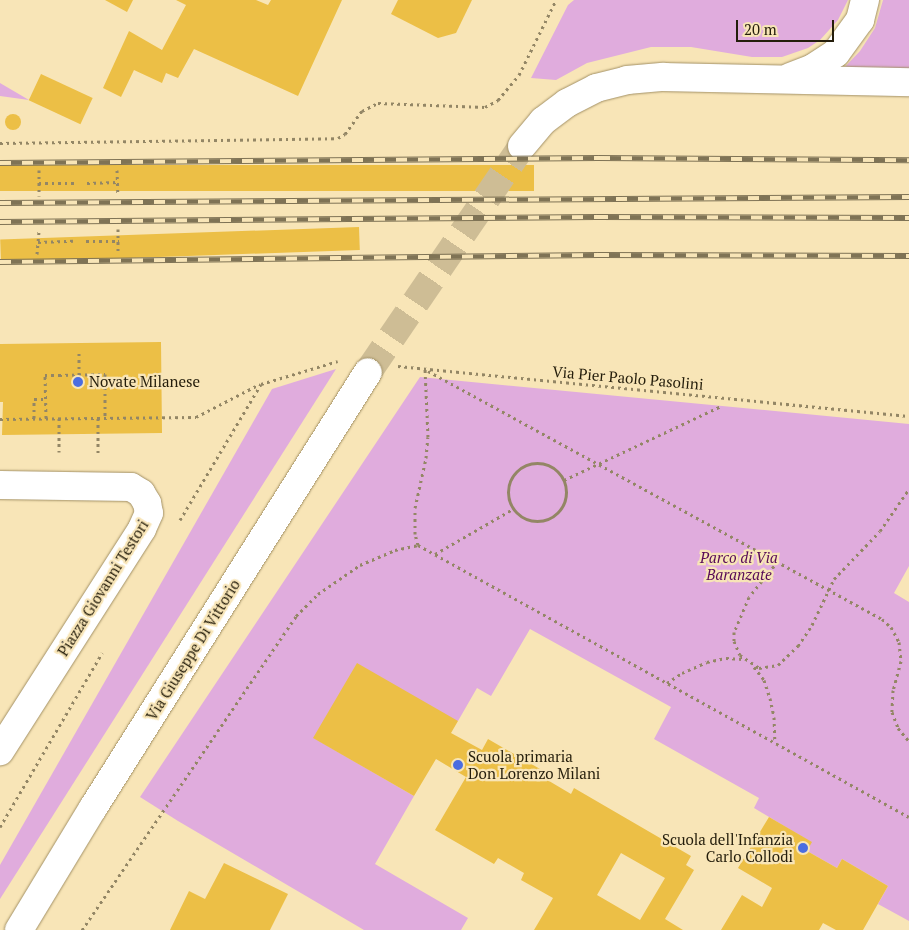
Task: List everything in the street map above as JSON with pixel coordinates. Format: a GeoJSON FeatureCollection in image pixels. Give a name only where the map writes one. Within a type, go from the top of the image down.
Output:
{"type":"FeatureCollection","features":[{"type":"Feature","properties":{"kind":"street"},"geometry":{"type":"LineString","coordinates":[[774,81],[799,75],[819,65],[836,53],[857,25],[865,0]]}},
{"type":"Feature","properties":{"kind":"street"},"geometry":{"type":"LineString","coordinates":[[522,146],[543,121],[567,103],[596,88],[619,82],[664,77],[774,81],[909,82]]}},
{"type":"Feature","properties":{"kind":"street","name":"Via Giuseppe Di Vittorio"},"geometry":{"type":"LineString","coordinates":[[19,930],[94,808],[379,368]]}},
{"type":"Feature","properties":{"kind":"street","name":"Piazza Giovanni Testori"},"geometry":{"type":"LineString","coordinates":[[0,485],[131,487],[141,493],[147,503],[149,513],[142,529],[0,751]]}},
{"type":"Feature","properties":{"kind":"path"},"geometry":{"type":"LineString","coordinates":[[0,143],[338,138],[345,134],[356,116],[369,106],[378,103],[485,107],[498,100],[519,75],[556,0]]}},
{"type":"Feature","properties":{"kind":"path"},"geometry":{"type":"LineString","coordinates":[[39,170],[39,196]]}},
{"type":"Feature","properties":{"kind":"path"},"geometry":{"type":"LineString","coordinates":[[117,170],[118,195]]}},
{"type":"Feature","properties":{"kind":"path"},"geometry":{"type":"LineString","coordinates":[[87,183],[118,182]]}},
{"type":"Feature","properties":{"kind":"path"},"geometry":{"type":"LineString","coordinates":[[39,183],[74,183]]}},
{"type":"Feature","properties":{"kind":"path"},"geometry":{"type":"LineString","coordinates":[[118,229],[118,253]]}},
{"type":"Feature","properties":{"kind":"path"},"geometry":{"type":"LineString","coordinates":[[37,254],[39,230]]}},
{"type":"Feature","properties":{"kind":"path"},"geometry":{"type":"LineString","coordinates":[[86,241],[119,241]]}},
{"type":"Feature","properties":{"kind":"path"},"geometry":{"type":"LineString","coordinates":[[38,242],[73,242]]}},
{"type":"Feature","properties":{"kind":"path"},"geometry":{"type":"LineString","coordinates":[[79,375],[80,350]]}},
{"type":"Feature","properties":{"kind":"path"},"geometry":{"type":"LineString","coordinates":[[0,419],[196,417],[261,384],[344,359]]}},
{"type":"Feature","properties":{"kind":"path","name":"Via Pier Paolo Pasolini"},"geometry":{"type":"LineString","coordinates":[[379,368],[425,370],[909,416]]}},
{"type":"Feature","properties":{"kind":"path"},"geometry":{"type":"LineString","coordinates":[[418,545],[414,521],[427,448],[425,370],[876,614],[886,622],[897,636],[901,660],[893,690],[892,712],[898,728],[909,741]]}},
{"type":"Feature","properties":{"kind":"path"},"geometry":{"type":"LineString","coordinates":[[46,418],[45,375],[105,374],[105,418]]}},
{"type":"Feature","properties":{"kind":"path"},"geometry":{"type":"LineString","coordinates":[[178,522],[261,384]]}},
{"type":"Feature","properties":{"kind":"path"},"geometry":{"type":"LineString","coordinates":[[34,418],[34,399],[46,399]]}},
{"type":"Feature","properties":{"kind":"path"},"geometry":{"type":"LineString","coordinates":[[564,480],[721,406]]}},
{"type":"Feature","properties":{"kind":"path"},"geometry":{"type":"LineString","coordinates":[[59,418],[59,452]]}},
{"type":"Feature","properties":{"kind":"path"},"geometry":{"type":"LineString","coordinates":[[98,418],[98,453]]}},
{"type":"Feature","properties":{"kind":"path"},"geometry":{"type":"LineString","coordinates":[[538,463],[548,465],[557,471],[564,480],[566,492],[563,505],[555,515],[544,520],[532,521],[520,516],[513,509],[508,499],[508,488],[511,478],[527,464],[538,463]]}},
{"type":"Feature","properties":{"kind":"path"},"geometry":{"type":"LineString","coordinates":[[754,666],[774,667],[790,655],[812,625],[829,588],[839,572],[891,518],[909,489]]}},
{"type":"Feature","properties":{"kind":"path"},"geometry":{"type":"LineString","coordinates":[[434,554],[513,509]]}},
{"type":"Feature","properties":{"kind":"path"},"geometry":{"type":"LineString","coordinates":[[82,930],[296,616],[318,594],[360,565],[394,550],[418,545],[909,816]]}},
{"type":"Feature","properties":{"kind":"path"},"geometry":{"type":"LineString","coordinates":[[775,742],[774,717],[764,680],[754,666],[743,659],[737,651],[734,641],[735,626],[750,597],[778,561]]}},
{"type":"Feature","properties":{"kind":"path"},"geometry":{"type":"LineString","coordinates":[[0,827],[104,649]]}},
{"type":"Feature","properties":{"kind":"path"},"geometry":{"type":"LineString","coordinates":[[667,683],[682,673],[707,662],[726,658],[743,659]]}},
{"type":"Feature","properties":{"kind":"green space"},"geometry":{"type":"Polygon","coordinates":[[[574,0],[848,0],[838,20],[820,40],[808,48],[782,57],[752,57],[691,47],[651,47],[587,63],[556,80],[531,78],[568,5],[574,0]]]}},
{"type":"Feature","properties":{"kind":"green space"},"geometry":{"type":"Polygon","coordinates":[[[883,0],[909,0],[909,70],[843,69],[860,51],[875,28],[883,0]]]}},
{"type":"Feature","properties":{"kind":"green space"},"geometry":{"type":"Polygon","coordinates":[[[0,83],[29,100],[0,96],[0,83]]]}},
{"type":"Feature","properties":{"kind":"green space"},"geometry":{"type":"Polygon","coordinates":[[[336,369],[0,899],[0,865],[272,389],[336,369]]]}},
{"type":"Feature","properties":{"kind":"green space","name":"Parco di Via Baranzate"},"geometry":{"type":"Polygon","coordinates":[[[420,377],[909,424],[909,566],[894,593],[909,602],[909,921],[878,904],[888,886],[842,859],[837,868],[807,851],[811,842],[754,808],[759,798],[654,739],[671,707],[530,629],[491,696],[477,688],[458,721],[314,738],[414,796],[375,864],[468,918],[461,930],[364,930],[140,797],[420,377]]]}},
{"type":"Feature","properties":{"kind":"building"},"geometry":{"type":"Polygon","coordinates":[[[105,0],[133,0],[127,12],[105,0]]]}},
{"type":"Feature","properties":{"kind":"building"},"geometry":{"type":"Polygon","coordinates":[[[176,0],[256,0],[268,5],[271,0],[342,0],[298,96],[194,49],[178,78],[166,73],[162,83],[134,70],[121,97],[103,88],[129,31],[162,50],[186,5],[176,0]]]}},
{"type":"Feature","properties":{"kind":"building"},"geometry":{"type":"Polygon","coordinates":[[[398,0],[472,0],[456,33],[438,38],[391,14],[398,0]]]}},
{"type":"Feature","properties":{"kind":"building"},"geometry":{"type":"Polygon","coordinates":[[[41,74],[93,98],[80,124],[29,100],[41,74]]]}},
{"type":"Feature","properties":{"kind":"building"},"geometry":{"type":"Polygon","coordinates":[[[13,114],[21,122],[13,130],[5,122],[13,114]]]}},
{"type":"Feature","properties":{"kind":"building"},"geometry":{"type":"Polygon","coordinates":[[[0,165],[534,165],[534,191],[0,191],[0,165]]]}},
{"type":"Feature","properties":{"kind":"building"},"geometry":{"type":"Polygon","coordinates":[[[359,227],[360,250],[1,263],[0,240],[359,227]]]}},
{"type":"Feature","properties":{"kind":"building"},"geometry":{"type":"Polygon","coordinates":[[[161,342],[162,433],[2,435],[3,402],[0,402],[0,344],[161,342]]]}},
{"type":"Feature","properties":{"kind":"building"},"geometry":{"type":"Polygon","coordinates":[[[357,663],[458,721],[451,733],[482,750],[488,739],[547,773],[544,778],[571,794],[574,788],[691,856],[686,865],[694,870],[665,919],[683,930],[534,930],[553,898],[521,880],[524,873],[498,858],[494,864],[435,830],[466,777],[436,759],[414,796],[313,738],[357,663]],[[621,853],[597,895],[640,920],[665,878],[621,853]]]}},
{"type":"Feature","properties":{"kind":"building"},"geometry":{"type":"Polygon","coordinates":[[[769,817],[812,842],[807,851],[837,868],[842,859],[888,886],[863,930],[836,930],[823,923],[819,930],[721,930],[742,895],[762,907],[772,888],[738,868],[769,817]]]}},
{"type":"Feature","properties":{"kind":"building"},"geometry":{"type":"Polygon","coordinates":[[[224,863],[288,894],[270,930],[170,930],[189,891],[205,899],[224,863]]]}},
{"type":"Feature","properties":{"kind":"tunnel"},"geometry":{"type":"LineString","coordinates":[[368,372],[522,146]]}},
{"type":"Feature","properties":{"kind":"railway"},"geometry":{"type":"LineString","coordinates":[[0,163],[599,158],[909,160]]}},
{"type":"Feature","properties":{"kind":"railway"},"geometry":{"type":"LineString","coordinates":[[0,203],[909,197]]}},
{"type":"Feature","properties":{"kind":"railway"},"geometry":{"type":"LineString","coordinates":[[0,222],[597,217],[909,218]]}},
{"type":"Feature","properties":{"kind":"railway"},"geometry":{"type":"LineString","coordinates":[[0,262],[598,255],[909,256]]}},
{"type":"Feature","properties":{"kind":"place","name":"Novate Milanese"},"geometry":{"type":"Point","coordinates":[78,382]}},
{"type":"Feature","properties":{"kind":"place","name":"Scuola primaria Don Lorenzo Milani"},"geometry":{"type":"Point","coordinates":[458,765]}},
{"type":"Feature","properties":{"kind":"place","name":"Scuola dell'Infanzia Carlo Collodi"},"geometry":{"type":"Point","coordinates":[803,848]}}]}
